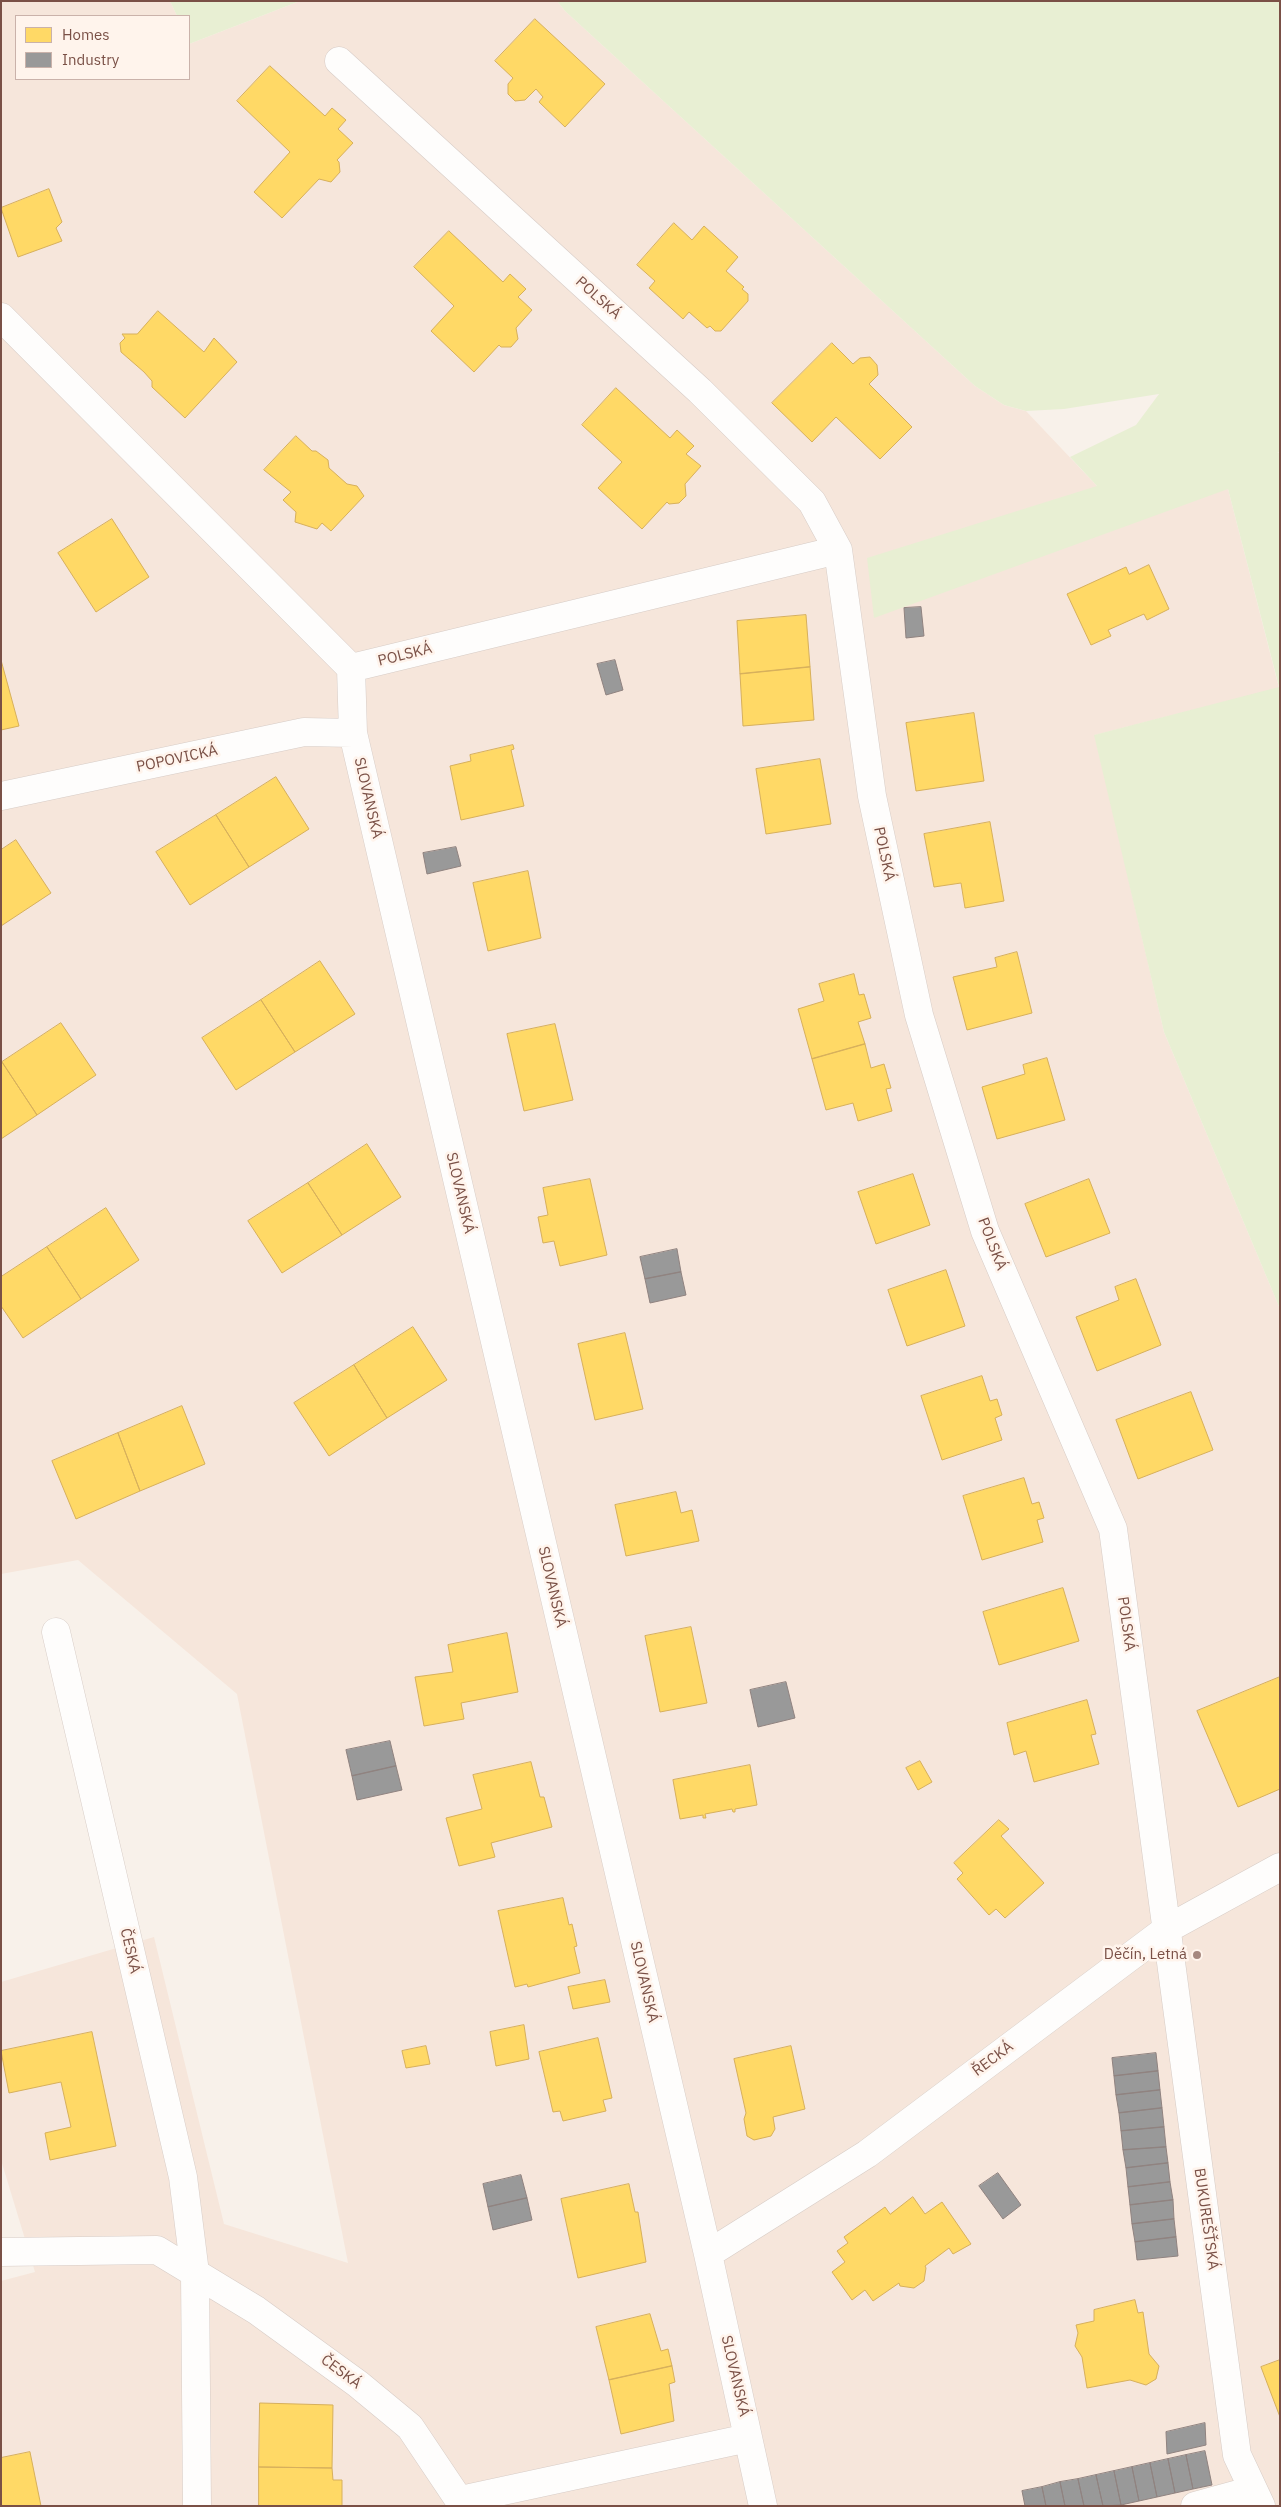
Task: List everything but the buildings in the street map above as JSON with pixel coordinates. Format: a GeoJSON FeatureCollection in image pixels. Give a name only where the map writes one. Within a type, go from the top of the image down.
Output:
{"type":"FeatureCollection","features":[{"type":"Feature","properties":{"kind":"street","name":"POLSKÁ"},"geometry":{"type":"LineString","coordinates":[[339,61],[700,391],[812,502],[838,550],[872,796],[919,1015],[985,1231],[1113,1529],[1167,1928]]}},
{"type":"Feature","properties":{"kind":"street"},"geometry":{"type":"LineString","coordinates":[[1,317],[351,668]]}},
{"type":"Feature","properties":{"kind":"street","name":"POLSKÁ"},"geometry":{"type":"LineString","coordinates":[[351,668],[838,550]]}},
{"type":"Feature","properties":{"kind":"street","name":"SLOVANSKÁ"},"geometry":{"type":"LineString","coordinates":[[351,668],[353,733],[708,2254],[763,2506]]}},
{"type":"Feature","properties":{"kind":"street","name":"POPOVICKÁ"},"geometry":{"type":"LineString","coordinates":[[1,796],[304,732],[353,733]]}},
{"type":"Feature","properties":{"kind":"street","name":"ČESKÁ"},"geometry":{"type":"LineString","coordinates":[[56,1632],[183,2177],[195,2273],[197,2506]]}},
{"type":"Feature","properties":{"kind":"street","name":"ŘECKÁ"},"geometry":{"type":"LineString","coordinates":[[708,2254],[867,2154],[1167,1928],[1280,1867]]}},
{"type":"Feature","properties":{"kind":"street","name":"BUKUREŠŤSKÁ"},"geometry":{"type":"LineString","coordinates":[[1167,1928],[1237,2455],[1257,2498]]}},
{"type":"Feature","properties":{"kind":"street","name":"ČESKÁ"},"geometry":{"type":"LineString","coordinates":[[1,2252],[157,2250],[256,2310],[358,2384],[410,2427],[462,2503],[748,2438]]}},
{"type":"Feature","properties":{"kind":"street"},"geometry":{"type":"LineString","coordinates":[[1195,2506],[1257,2498]]}},
{"type":"Feature","properties":{"kind":"shaded area"},"geometry":{"type":"Polygon","coordinates":[[[1,1],[170,1],[177,15],[15,15],[15,80],[190,80],[190,44],[300,1],[557,1],[565,11],[975,386],[1004,405],[1026,411],[1097,486],[1228,489],[1279,688],[1095,735],[1164,1032],[1280,1309],[1280,2506],[1,2506],[1,2281],[35,2272],[1,2160],[1,1982],[154,1937],[224,2224],[348,2263],[237,1694],[78,1560],[1,1574],[1,1]]]}},
{"type":"Feature","properties":{"kind":"green space"},"geometry":{"type":"Polygon","coordinates":[[[170,1],[300,1],[190,44],[190,15],[177,15],[170,1]]]}},
{"type":"Feature","properties":{"kind":"green space"},"geometry":{"type":"Polygon","coordinates":[[[557,1],[1280,1],[1280,452],[1277,453],[1280,453],[1280,1309],[1164,1032],[1094,735],[1279,687],[1228,489],[874,618],[867,558],[1097,486],[1070,457],[1136,425],[1159,394],[1064,409],[1026,411],[1004,405],[975,386],[565,11],[557,1]]]}},
{"type":"Feature","properties":{"kind":"place","name":"Děčín, Letná"},"geometry":{"type":"Point","coordinates":[1197,1955]}}]}
